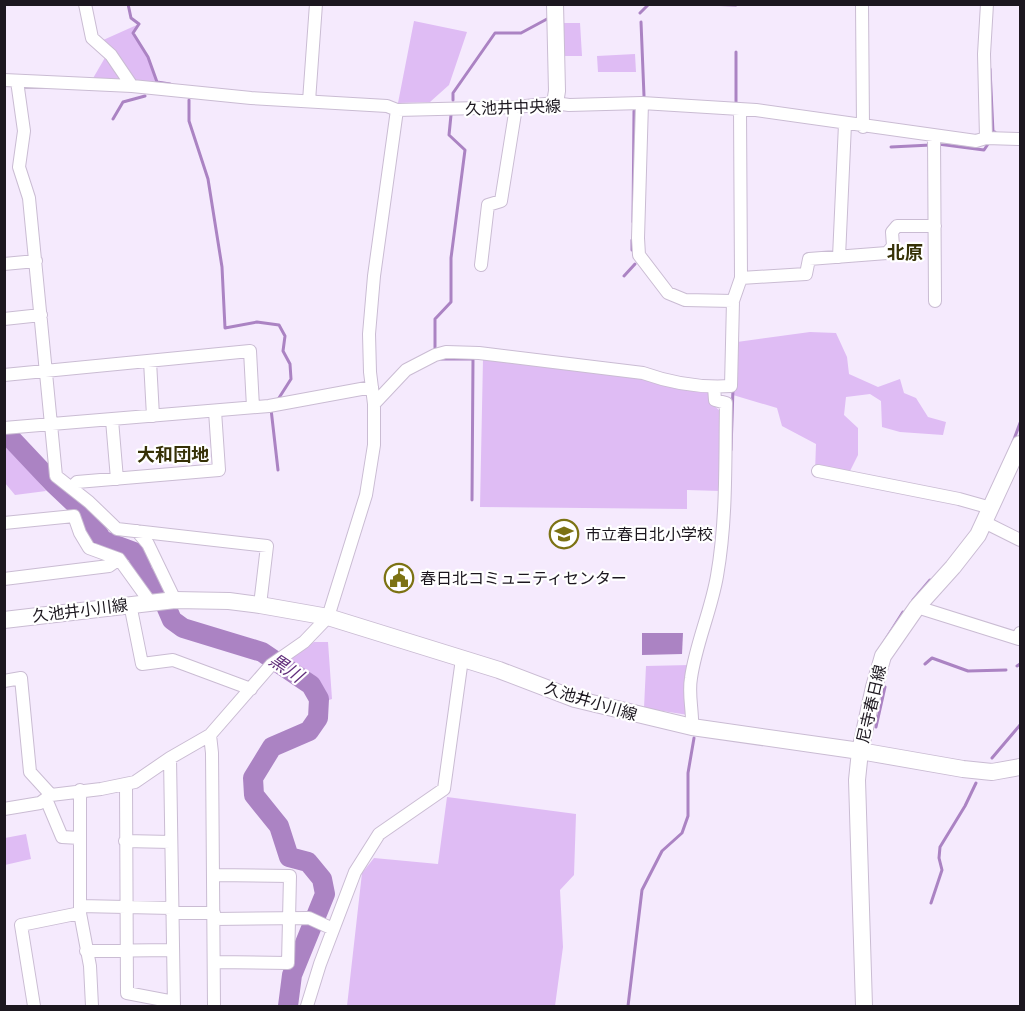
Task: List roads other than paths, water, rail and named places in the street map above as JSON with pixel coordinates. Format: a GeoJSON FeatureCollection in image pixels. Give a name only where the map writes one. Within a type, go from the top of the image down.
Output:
{"type":"FeatureCollection","features":[{"type":"Feature","properties":{"kind":"street"},"geometry":{"type":"LineString","coordinates":[[86,4],[92,38],[111,55],[132,86]]}},
{"type":"Feature","properties":{"kind":"street"},"geometry":{"type":"LineString","coordinates":[[309,101],[316,4]]}},
{"type":"Feature","properties":{"kind":"street"},"geometry":{"type":"LineString","coordinates":[[555,4],[557,91],[555,103]]}},
{"type":"Feature","properties":{"kind":"street"},"geometry":{"type":"LineString","coordinates":[[862,4],[863,127]]}},
{"type":"Feature","properties":{"kind":"street"},"geometry":{"type":"LineString","coordinates":[[986,138],[984,54],[987,4]]}},
{"type":"Feature","properties":{"kind":"street"},"geometry":{"type":"LineString","coordinates":[[11,81],[24,131],[20,167],[29,198],[56,476],[117,528],[267,546],[260,605]]}},
{"type":"Feature","properties":{"kind":"street","name":"久池井中央線"},"geometry":{"type":"LineString","coordinates":[[11,81],[132,86],[387,106],[397,110],[516,107],[555,103],[569,105],[642,103],[740,110],[845,124],[934,142],[975,141],[986,138],[1020,139]]}},
{"type":"Feature","properties":{"kind":"street"},"geometry":{"type":"LineString","coordinates":[[642,103],[639,255],[668,293],[685,300],[734,301]]}},
{"type":"Feature","properties":{"kind":"street"},"geometry":{"type":"LineString","coordinates":[[481,265],[488,205],[501,201],[516,107]]}},
{"type":"Feature","properties":{"kind":"street"},"geometry":{"type":"LineString","coordinates":[[4,809],[40,803],[48,797],[80,790],[100,789],[135,782],[210,735],[276,662],[304,642],[328,617],[366,495],[374,445],[374,404],[369,334],[372,293],[397,110]]}},
{"type":"Feature","properties":{"kind":"street"},"geometry":{"type":"LineString","coordinates":[[374,404],[406,370],[446,352],[479,353],[643,373],[664,380],[714,387],[731,386],[734,301],[741,278],[740,110]]}},
{"type":"Feature","properties":{"kind":"street"},"geometry":{"type":"LineString","coordinates":[[839,257],[845,124]]}},
{"type":"Feature","properties":{"kind":"street"},"geometry":{"type":"LineString","coordinates":[[934,142],[935,301]]}},
{"type":"Feature","properties":{"kind":"street"},"geometry":{"type":"LineString","coordinates":[[741,278],[806,274],[809,259],[887,253],[893,246],[892,232],[897,226],[935,226]]}},
{"type":"Feature","properties":{"kind":"street"},"geometry":{"type":"LineString","coordinates":[[4,264],[36,261]]}},
{"type":"Feature","properties":{"kind":"street"},"geometry":{"type":"LineString","coordinates":[[4,319],[41,315]]}},
{"type":"Feature","properties":{"kind":"street"},"geometry":{"type":"LineString","coordinates":[[4,375],[250,351],[253,407]]}},
{"type":"Feature","properties":{"kind":"street"},"geometry":{"type":"LineString","coordinates":[[150,361],[153,416]]}},
{"type":"Feature","properties":{"kind":"street"},"geometry":{"type":"LineString","coordinates":[[8,428],[253,407],[372,387]]}},
{"type":"Feature","properties":{"kind":"street"},"geometry":{"type":"LineString","coordinates":[[692,728],[690,678],[717,577],[725,495],[726,403],[715,400],[714,387]]}},
{"type":"Feature","properties":{"kind":"street"},"geometry":{"type":"LineString","coordinates":[[71,488],[77,482],[219,470],[215,411]]}},
{"type":"Feature","properties":{"kind":"street"},"geometry":{"type":"LineString","coordinates":[[112,420],[117,479]]}},
{"type":"Feature","properties":{"kind":"street","name":"尼寺春日線"},"geometry":{"type":"LineString","coordinates":[[864,1006],[857,780],[860,751],[874,687],[883,656],[917,607],[978,535],[985,512],[1020,444]]}},
{"type":"Feature","properties":{"kind":"street"},"geometry":{"type":"LineString","coordinates":[[818,471],[985,512],[1020,540]]}},
{"type":"Feature","properties":{"kind":"street"},"geometry":{"type":"LineString","coordinates":[[4,523],[74,516],[89,548],[119,559],[163,601]]}},
{"type":"Feature","properties":{"kind":"street"},"geometry":{"type":"LineString","coordinates":[[137,531],[148,544],[163,601]]}},
{"type":"Feature","properties":{"kind":"street"},"geometry":{"type":"LineString","coordinates":[[4,579],[109,566],[119,559]]}},
{"type":"Feature","properties":{"kind":"street","name":"久池井小川線"},"geometry":{"type":"LineString","coordinates":[[4,620],[163,601],[229,601],[260,605],[328,617],[499,670],[575,699],[692,728],[860,751],[963,769],[992,772],[1020,767]]}},
{"type":"Feature","properties":{"kind":"street"},"geometry":{"type":"LineString","coordinates":[[130,604],[142,664],[173,660],[251,689]]}},
{"type":"Feature","properties":{"kind":"street"},"geometry":{"type":"LineString","coordinates":[[917,607],[1019,639],[1020,633]]}},
{"type":"Feature","properties":{"kind":"street"},"geometry":{"type":"LineString","coordinates":[[307,1006],[320,964],[355,872],[379,834],[444,789],[462,659]]}},
{"type":"Feature","properties":{"kind":"street"},"geometry":{"type":"LineString","coordinates":[[4,681],[21,678],[30,772],[48,797],[62,837],[80,838]]}},
{"type":"Feature","properties":{"kind":"street"},"geometry":{"type":"LineString","coordinates":[[210,735],[214,1006]]}},
{"type":"Feature","properties":{"kind":"street"},"geometry":{"type":"LineString","coordinates":[[126,784],[127,993],[174,1004],[170,758]]}},
{"type":"Feature","properties":{"kind":"street"},"geometry":{"type":"LineString","coordinates":[[80,790],[80,909],[90,966],[92,1006]]}},
{"type":"Feature","properties":{"kind":"street"},"geometry":{"type":"LineString","coordinates":[[125,841],[171,842]]}},
{"type":"Feature","properties":{"kind":"street"},"geometry":{"type":"LineString","coordinates":[[213,875],[290,876],[288,963],[214,962]]}},
{"type":"Feature","properties":{"kind":"street"},"geometry":{"type":"LineString","coordinates":[[34,1006],[21,926],[80,909],[126,907],[214,916],[315,920],[333,929]]}},
{"type":"Feature","properties":{"kind":"street"},"geometry":{"type":"LineString","coordinates":[[86,951],[173,951]]}},
{"type":"Feature","properties":{"kind":"waterway"},"geometry":{"type":"LineString","coordinates":[[128,4],[131,18],[139,24],[133,33],[148,57],[157,82],[170,84]]}},
{"type":"Feature","properties":{"kind":"waterway"},"geometry":{"type":"LineString","coordinates":[[640,13],[649,4]]}},
{"type":"Feature","properties":{"kind":"waterway"},"geometry":{"type":"LineString","coordinates":[[703,4],[736,5]]}},
{"type":"Feature","properties":{"kind":"waterway"},"geometry":{"type":"LineString","coordinates":[[453,100],[453,93],[495,33],[521,33],[547,19]]}},
{"type":"Feature","properties":{"kind":"waterway"},"geometry":{"type":"LineString","coordinates":[[641,22],[644,96]]}},
{"type":"Feature","properties":{"kind":"waterway"},"geometry":{"type":"LineString","coordinates":[[736,52],[736,103]]}},
{"type":"Feature","properties":{"kind":"waterway"},"geometry":{"type":"LineString","coordinates":[[990,69],[993,132],[995,132]]}},
{"type":"Feature","properties":{"kind":"waterway"},"geometry":{"type":"LineString","coordinates":[[113,119],[123,102],[145,96]]}},
{"type":"Feature","properties":{"kind":"waterway"},"geometry":{"type":"LineString","coordinates":[[189,100],[189,121],[208,179],[222,267],[225,328],[257,322],[279,325],[285,336],[283,351],[290,364],[291,379],[277,401]]}},
{"type":"Feature","properties":{"kind":"waterway"},"geometry":{"type":"LineString","coordinates":[[633,222],[634,111]]}},
{"type":"Feature","properties":{"kind":"waterway"},"geometry":{"type":"LineString","coordinates":[[435,350],[435,319],[451,302],[451,258],[465,150],[449,135],[451,115]]}},
{"type":"Feature","properties":{"kind":"waterway"},"geometry":{"type":"LineString","coordinates":[[938,144],[984,150],[988,144]]}},
{"type":"Feature","properties":{"kind":"waterway"},"geometry":{"type":"LineString","coordinates":[[891,147],[931,145]]}},
{"type":"Feature","properties":{"kind":"waterway"},"geometry":{"type":"LineString","coordinates":[[632,240],[632,250]]}},
{"type":"Feature","properties":{"kind":"waterway"},"geometry":{"type":"LineString","coordinates":[[624,276],[635,264]]}},
{"type":"Feature","properties":{"kind":"waterway"},"geometry":{"type":"LineString","coordinates":[[441,359],[473,359],[472,500]]}},
{"type":"Feature","properties":{"kind":"waterway"},"geometry":{"type":"LineString","coordinates":[[731,450],[733,388]]}},
{"type":"Feature","properties":{"kind":"waterway"},"geometry":{"type":"LineString","coordinates":[[271,409],[278,470]]}},
{"type":"Feature","properties":{"kind":"waterway"},"geometry":{"type":"LineString","coordinates":[[1013,442],[1020,423]]}},
{"type":"Feature","properties":{"kind":"waterway","name":"黒川"},"geometry":{"type":"LineString","coordinates":[[4,431],[88,516],[102,540],[137,553],[143,573],[159,590],[172,620],[183,628],[262,652],[311,685],[319,699],[318,718],[309,731],[272,747],[253,778],[254,795],[279,826],[289,857],[308,862],[322,879],[325,894],[292,975],[288,1006]]}},
{"type":"Feature","properties":{"kind":"waterway"},"geometry":{"type":"LineString","coordinates":[[913,600],[930,580]]}},
{"type":"Feature","properties":{"kind":"waterway"},"geometry":{"type":"LineString","coordinates":[[884,642],[903,612]]}},
{"type":"Feature","properties":{"kind":"waterway"},"geometry":{"type":"LineString","coordinates":[[925,664],[932,658],[968,671],[1006,670]]}},
{"type":"Feature","properties":{"kind":"waterway"},"geometry":{"type":"LineString","coordinates":[[876,727],[885,687]]}},
{"type":"Feature","properties":{"kind":"waterway"},"geometry":{"type":"LineString","coordinates":[[992,758],[1020,725]]}},
{"type":"Feature","properties":{"kind":"waterway"},"geometry":{"type":"LineString","coordinates":[[628,1006],[642,890],[662,851],[682,833],[688,816],[688,773],[694,738]]}},
{"type":"Feature","properties":{"kind":"waterway"},"geometry":{"type":"LineString","coordinates":[[931,903],[942,870],[939,858],[940,847],[976,783]]}},
{"type":"Feature","properties":{"kind":"place","name":"市立春日北小学校"},"geometry":{"type":"Point","coordinates":[564,534]}},
{"type":"Feature","properties":{"kind":"place","name":"春日北コミュニティセンター"},"geometry":{"type":"Point","coordinates":[399,578]}},
{"type":"Feature","properties":{"kind":"district","name":"北原"},"geometry":{"type":"Point","coordinates":[905,253]}},
{"type":"Feature","properties":{"kind":"district","name":"大和団地"},"geometry":{"type":"Point","coordinates":[173,455]}}]}
